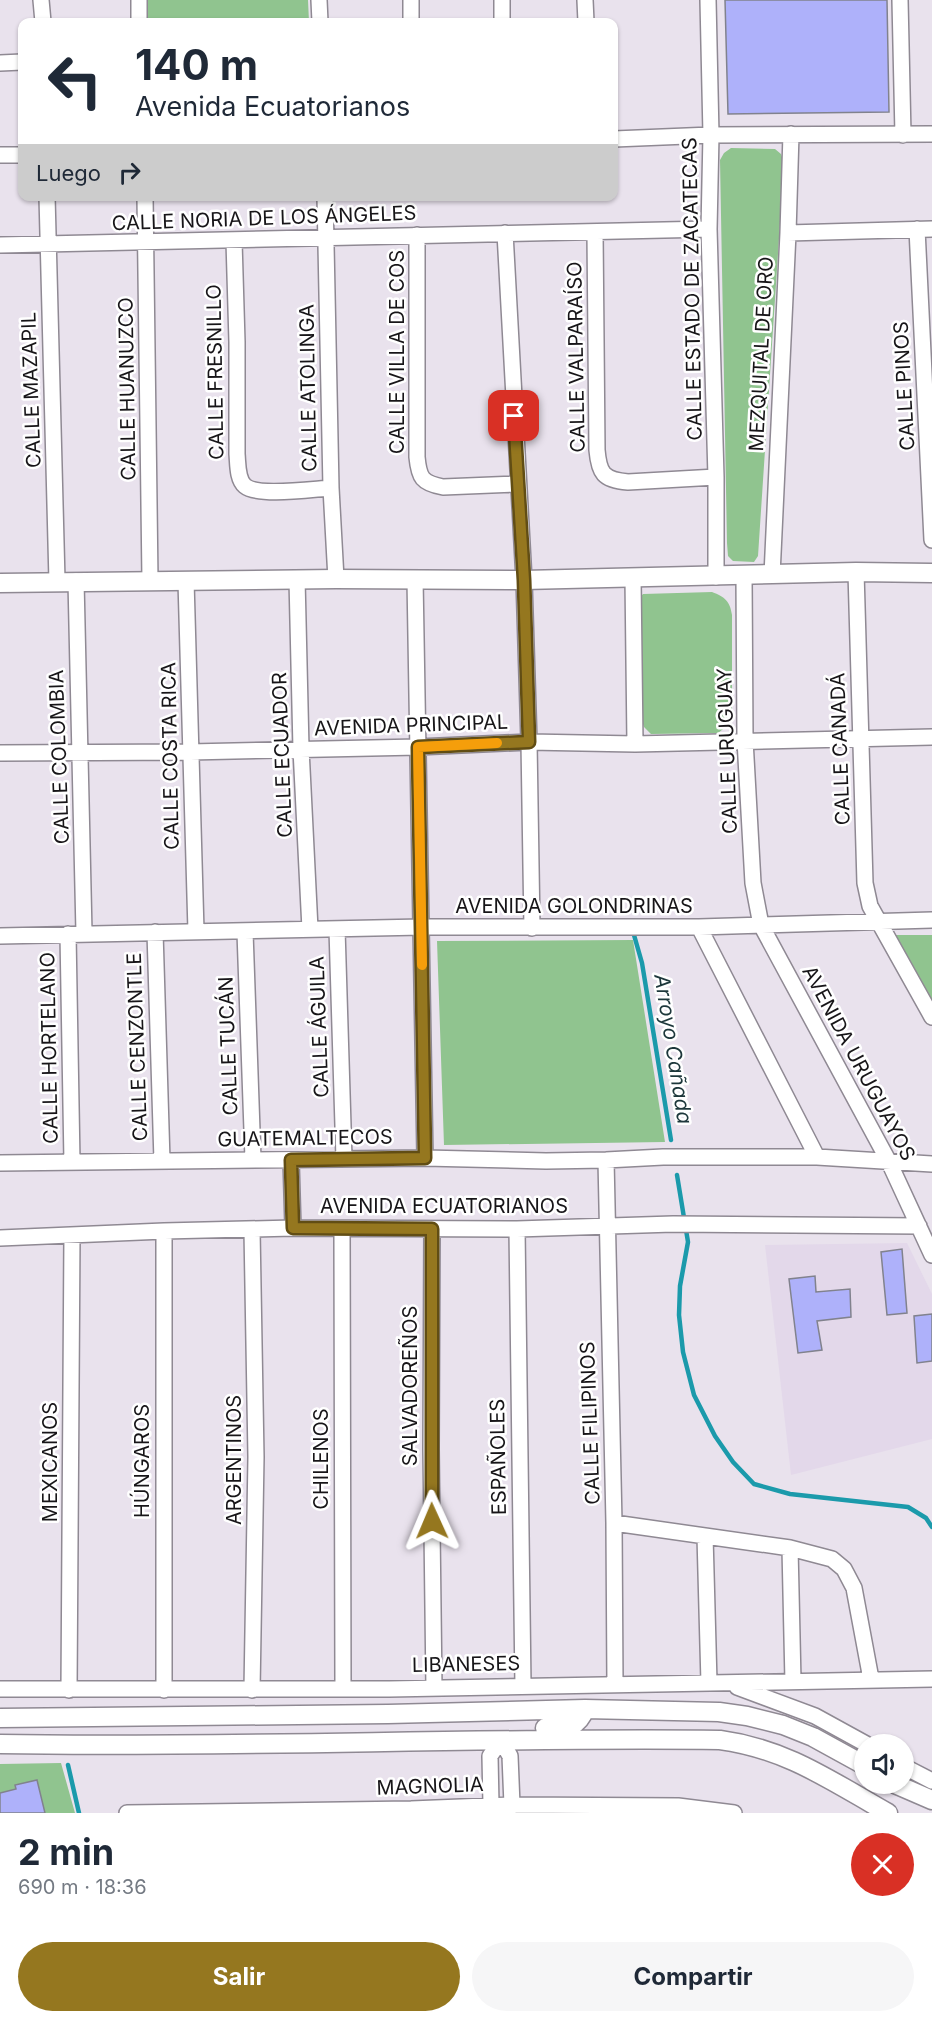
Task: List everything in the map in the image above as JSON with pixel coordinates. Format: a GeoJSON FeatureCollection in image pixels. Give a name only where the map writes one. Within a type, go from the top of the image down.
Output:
{"type":"FeatureCollection","features":[{"type":"Feature","properties":{"kind":"main road"},"geometry":{"type":"LineString","coordinates":[[0,583],[297,579],[524,580],[856,572],[932,573]]}},
{"type":"Feature","properties":{"kind":"main road"},"geometry":{"type":"LineString","coordinates":[[501,1740],[506,1731],[512,1729],[568,1727],[581,1719],[585,1709]]}},
{"type":"Feature","properties":{"kind":"main road"},"geometry":{"type":"LineString","coordinates":[[0,1718],[585,1709],[719,1712],[783,1725],[813,1737],[854,1760]]}},
{"type":"Feature","properties":{"kind":"main road"},"geometry":{"type":"LineString","coordinates":[[426,1713],[438,1728],[446,1731],[495,1730],[499,1733],[501,1740]]}},
{"type":"Feature","properties":{"kind":"main road"},"geometry":{"type":"LineString","coordinates":[[0,1744],[140,1746],[501,1740],[720,1740],[777,1753],[803,1764],[888,1813]]}},
{"type":"Feature","properties":{"kind":"main road"},"geometry":{"type":"LineString","coordinates":[[914,1792],[932,1800]]}},
{"type":"Feature","properties":{"kind":"street"},"geometry":{"type":"LineString","coordinates":[[41,0],[43,18]]}},
{"type":"Feature","properties":{"kind":"street"},"geometry":{"type":"LineString","coordinates":[[139,0],[139,18]]}},
{"type":"Feature","properties":{"kind":"street"},"geometry":{"type":"LineString","coordinates":[[319,0],[320,18]]}},
{"type":"Feature","properties":{"kind":"street"},"geometry":{"type":"LineString","coordinates":[[411,0],[411,18]]}},
{"type":"Feature","properties":{"kind":"street"},"geometry":{"type":"LineString","coordinates":[[502,0],[502,18]]}},
{"type":"Feature","properties":{"kind":"street"},"geometry":{"type":"LineString","coordinates":[[585,0],[586,18]]}},
{"type":"Feature","properties":{"kind":"street","name":"CALLE ESTADO DE ZACATECAS"},"geometry":{"type":"LineString","coordinates":[[708,0],[711,135],[709,229],[716,477],[716,576]]}},
{"type":"Feature","properties":{"kind":"street"},"geometry":{"type":"LineString","coordinates":[[900,0],[903,135]]}},
{"type":"Feature","properties":{"kind":"street"},"geometry":{"type":"LineString","coordinates":[[0,63],[18,62]]}},
{"type":"Feature","properties":{"kind":"street","name":"MEZQUITAL DE ORO"},"geometry":{"type":"LineString","coordinates":[[772,575],[789,233],[791,134]]}},
{"type":"Feature","properties":{"kind":"street"},"geometry":{"type":"LineString","coordinates":[[618,139],[711,135],[932,134]]}},
{"type":"Feature","properties":{"kind":"street"},"geometry":{"type":"LineString","coordinates":[[0,155],[18,155]]}},
{"type":"Feature","properties":{"kind":"street","name":"CALLE MAZAPIL"},"geometry":{"type":"LineString","coordinates":[[47,201],[57,582]]}},
{"type":"Feature","properties":{"kind":"street","name":"CALLE HUANUZCO"},"geometry":{"type":"LineString","coordinates":[[145,201],[150,580]]}},
{"type":"Feature","properties":{"kind":"street","name":"CALLE ATOLINGA"},"geometry":{"type":"LineString","coordinates":[[325,201],[331,488],[336,579]]}},
{"type":"Feature","properties":{"kind":"street","name":"CALLE NORIA DE LOS ÁNGELES"},"geometry":{"type":"LineString","coordinates":[[0,245],[709,229]]}},
{"type":"Feature","properties":{"kind":"street"},"geometry":{"type":"LineString","coordinates":[[789,233],[925,229]]}},
{"type":"Feature","properties":{"kind":"street","name":"CALLE PINOS"},"geometry":{"type":"LineString","coordinates":[[925,229],[932,540]]}},
{"type":"Feature","properties":{"kind":"street","name":"CALLE VALPARAÍSO"},"geometry":{"type":"LineString","coordinates":[[595,232],[598,466],[604,476],[615,481],[716,477]]}},
{"type":"Feature","properties":{"kind":"street"},"geometry":{"type":"LineString","coordinates":[[505,233],[524,580],[532,928]]}},
{"type":"Feature","properties":{"kind":"street","name":"CALLE VILLA DE COS"},"geometry":{"type":"LineString","coordinates":[[417,235],[417,457],[419,471],[423,480],[443,487],[517,484]]}},
{"type":"Feature","properties":{"kind":"street","name":"CALLE FRESNILLO"},"geometry":{"type":"LineString","coordinates":[[234,241],[237,454],[238,471],[243,484],[253,490],[264,491],[331,488]]}},
{"type":"Feature","properties":{"kind":"street","name":"CALLE CANADÁ"},"geometry":{"type":"LineString","coordinates":[[856,572],[865,883],[870,906],[932,1017]]}},
{"type":"Feature","properties":{"kind":"street","name":"CALLE URUGUAY"},"geometry":{"type":"LineString","coordinates":[[744,576],[745,740],[753,884],[761,925]]}},
{"type":"Feature","properties":{"kind":"street"},"geometry":{"type":"LineString","coordinates":[[633,578],[635,744]]}},
{"type":"Feature","properties":{"kind":"street","name":"CALLE ECUADOR"},"geometry":{"type":"LineString","coordinates":[[297,579],[301,749],[310,929]]}},
{"type":"Feature","properties":{"kind":"street"},"geometry":{"type":"LineString","coordinates":[[415,579],[425,1158]]}},
{"type":"Feature","properties":{"kind":"street","name":"CALLE COSTA RICA"},"geometry":{"type":"LineString","coordinates":[[186,580],[196,931]]}},
{"type":"Feature","properties":{"kind":"street","name":"CALLE COLOMBIA"},"geometry":{"type":"LineString","coordinates":[[76,581],[84,933]]}},
{"type":"Feature","properties":{"kind":"street","name":"AVENIDA PRINCIPAL"},"geometry":{"type":"LineString","coordinates":[[0,753],[79,754],[418,747],[529,742],[635,744],[932,737]]}},
{"type":"Feature","properties":{"kind":"street","name":"AVENIDA GOLONDRINAS"},"geometry":{"type":"LineString","coordinates":[[0,936],[422,927],[699,927],[932,920]]}},
{"type":"Feature","properties":{"kind":"street","name":"AVENIDA URUGUAYOS"},"geometry":{"type":"LineString","coordinates":[[761,925],[889,1162],[932,1255]]}},
{"type":"Feature","properties":{"kind":"street"},"geometry":{"type":"LineString","coordinates":[[699,927],[817,1157]]}},
{"type":"Feature","properties":{"kind":"street","name":"CALLE ÁGUILA"},"geometry":{"type":"LineString","coordinates":[[337,929],[344,1159]]}},
{"type":"Feature","properties":{"kind":"street","name":"CALLE CENZONTLE"},"geometry":{"type":"LineString","coordinates":[[155,932],[162,1161]]}},
{"type":"Feature","properties":{"kind":"street","name":"CALLE TUCÁN"},"geometry":{"type":"LineString","coordinates":[[245,932],[253,1159]]}},
{"type":"Feature","properties":{"kind":"street","name":"CALLE HORTELANO"},"geometry":{"type":"LineString","coordinates":[[68,934],[72,1162]]}},
{"type":"Feature","properties":{"kind":"street","name":"GUATEMALTECOS"},"geometry":{"type":"LineString","coordinates":[[0,1163],[253,1159],[606,1160],[682,1157],[817,1157],[932,1164]]}},
{"type":"Feature","properties":{"kind":"street"},"geometry":{"type":"LineString","coordinates":[[291,1160],[293,1228]]}},
{"type":"Feature","properties":{"kind":"street","name":"CALLE FILIPINOS"},"geometry":{"type":"LineString","coordinates":[[606,1160],[615,1685]]}},
{"type":"Feature","properties":{"kind":"street","name":"AVENIDA ECUATORIANOS"},"geometry":{"type":"LineString","coordinates":[[0,1238],[293,1228],[432,1229],[673,1224],[919,1226]]}},
{"type":"Feature","properties":{"kind":"street","name":"ESPAÑOLES"},"geometry":{"type":"LineString","coordinates":[[517,1228],[523,1686]]}},
{"type":"Feature","properties":{"kind":"street","name":"CHILENOS"},"geometry":{"type":"LineString","coordinates":[[342,1229],[343,1689]]}},
{"type":"Feature","properties":{"kind":"street","name":"SALVADOREÑOS"},"geometry":{"type":"LineString","coordinates":[[432,1229],[431,1449],[434,1688]]}},
{"type":"Feature","properties":{"kind":"street","name":"ARGENTINOS"},"geometry":{"type":"LineString","coordinates":[[252,1230],[256,1456],[252,1690]]}},
{"type":"Feature","properties":{"kind":"street","name":"HÚNGAROS"},"geometry":{"type":"LineString","coordinates":[[164,1231],[164,1690]]}},
{"type":"Feature","properties":{"kind":"street","name":"MEXICANOS"},"geometry":{"type":"LineString","coordinates":[[69,1690],[72,1235]]}},
{"type":"Feature","properties":{"kind":"street"},"geometry":{"type":"LineString","coordinates":[[614,1523],[790,1548],[832,1559],[844,1569],[854,1588],[871,1679]]}},
{"type":"Feature","properties":{"kind":"street"},"geometry":{"type":"LineString","coordinates":[[705,1536],[709,1683]]}},
{"type":"Feature","properties":{"kind":"street"},"geometry":{"type":"LineString","coordinates":[[790,1548],[793,1682]]}},
{"type":"Feature","properties":{"kind":"street","name":"LIBANESES"},"geometry":{"type":"LineString","coordinates":[[0,1689],[252,1690],[932,1679]]}},
{"type":"Feature","properties":{"kind":"street"},"geometry":{"type":"LineString","coordinates":[[726,1683],[815,1716],[854,1737]]}},
{"type":"Feature","properties":{"kind":"street"},"geometry":{"type":"LineString","coordinates":[[493,1809],[490,1756],[501,1740],[510,1756],[509,1809]]}},
{"type":"Feature","properties":{"kind":"street"},"geometry":{"type":"LineString","coordinates":[[914,1772],[932,1781]]}},
{"type":"Feature","properties":{"kind":"street","name":"MAGNOLIA"},"geometry":{"type":"LineString","coordinates":[[127,1813],[586,1809],[734,1813]]}},
{"type":"Feature","properties":{"kind":"shaded area"},"geometry":{"type":"Polygon","coordinates":[[[907,1243],[932,1294],[932,1439],[791,1475],[765,1245],[907,1243]]]}},
{"type":"Feature","properties":{"kind":"green space"},"geometry":{"type":"Polygon","coordinates":[[[144,0],[308,0],[309,18],[145,18],[144,0]]]}},
{"type":"Feature","properties":{"kind":"green space"},"geometry":{"type":"Polygon","coordinates":[[[731,148],[775,149],[781,154],[784,163],[758,556],[754,562],[733,561],[728,556],[727,543],[720,160],[731,148]]]}},
{"type":"Feature","properties":{"kind":"green space"},"geometry":{"type":"Polygon","coordinates":[[[712,592],[726,600],[732,615],[732,718],[727,726],[718,733],[651,734],[644,727],[640,715],[639,599],[643,594],[712,592]]]}},
{"type":"Feature","properties":{"kind":"green space"},"geometry":{"type":"Polygon","coordinates":[[[896,935],[932,935],[932,1011],[902,962],[896,935]]]}},
{"type":"Feature","properties":{"kind":"green space"},"geometry":{"type":"Polygon","coordinates":[[[633,940],[665,1142],[444,1145],[437,941],[633,940]]]}},
{"type":"Feature","properties":{"kind":"green space"},"geometry":{"type":"Polygon","coordinates":[[[61,1763],[75,1813],[0,1813],[0,1764],[61,1763]]]}},
{"type":"Feature","properties":{"kind":"building"},"geometry":{"type":"Polygon","coordinates":[[[725,0],[887,0],[889,112],[728,114],[725,0]]]}},
{"type":"Feature","properties":{"kind":"building"},"geometry":{"type":"Polygon","coordinates":[[[902,1249],[907,1313],[887,1315],[881,1252],[902,1249]]]}},
{"type":"Feature","properties":{"kind":"building"},"geometry":{"type":"Polygon","coordinates":[[[815,1276],[816,1292],[850,1289],[851,1317],[817,1321],[822,1350],[798,1353],[789,1279],[815,1276]]]}},
{"type":"Feature","properties":{"kind":"building"},"geometry":{"type":"Polygon","coordinates":[[[932,1314],[932,1361],[917,1363],[914,1316],[932,1314]]]}},
{"type":"Feature","properties":{"kind":"building"},"geometry":{"type":"Polygon","coordinates":[[[37,1780],[45,1813],[0,1813],[0,1793],[16,1789],[15,1785],[37,1780]]]}},
{"type":"Feature","properties":{"kind":"waterway","name":"Arroyo Cañada"},"geometry":{"type":"LineString","coordinates":[[634,935],[642,963],[671,1140]]}},
{"type":"Feature","properties":{"kind":"waterway","name":"Arroyo Cañada"},"geometry":{"type":"LineString","coordinates":[[677,1175],[688,1242],[680,1286],[679,1315],[683,1352],[694,1395],[715,1436],[733,1462],[754,1484],[790,1494],[908,1507],[926,1518],[932,1527]]}},
{"type":"Feature","properties":{"kind":"waterway"},"geometry":{"type":"LineString","coordinates":[[68,1765],[79,1813]]}},
{"type":"Feature","properties":{"kind":"slow traffic"},"geometry":{"type":"LineString","coordinates":[[422,965],[418,747],[497,743]]}},
{"type":"Feature","properties":{"kind":"route"},"geometry":{"type":"LineString","coordinates":[[432,1521],[432,1229],[293,1228],[291,1160],[425,1158],[418,747],[529,742],[524,580],[514,416]]}}]}
